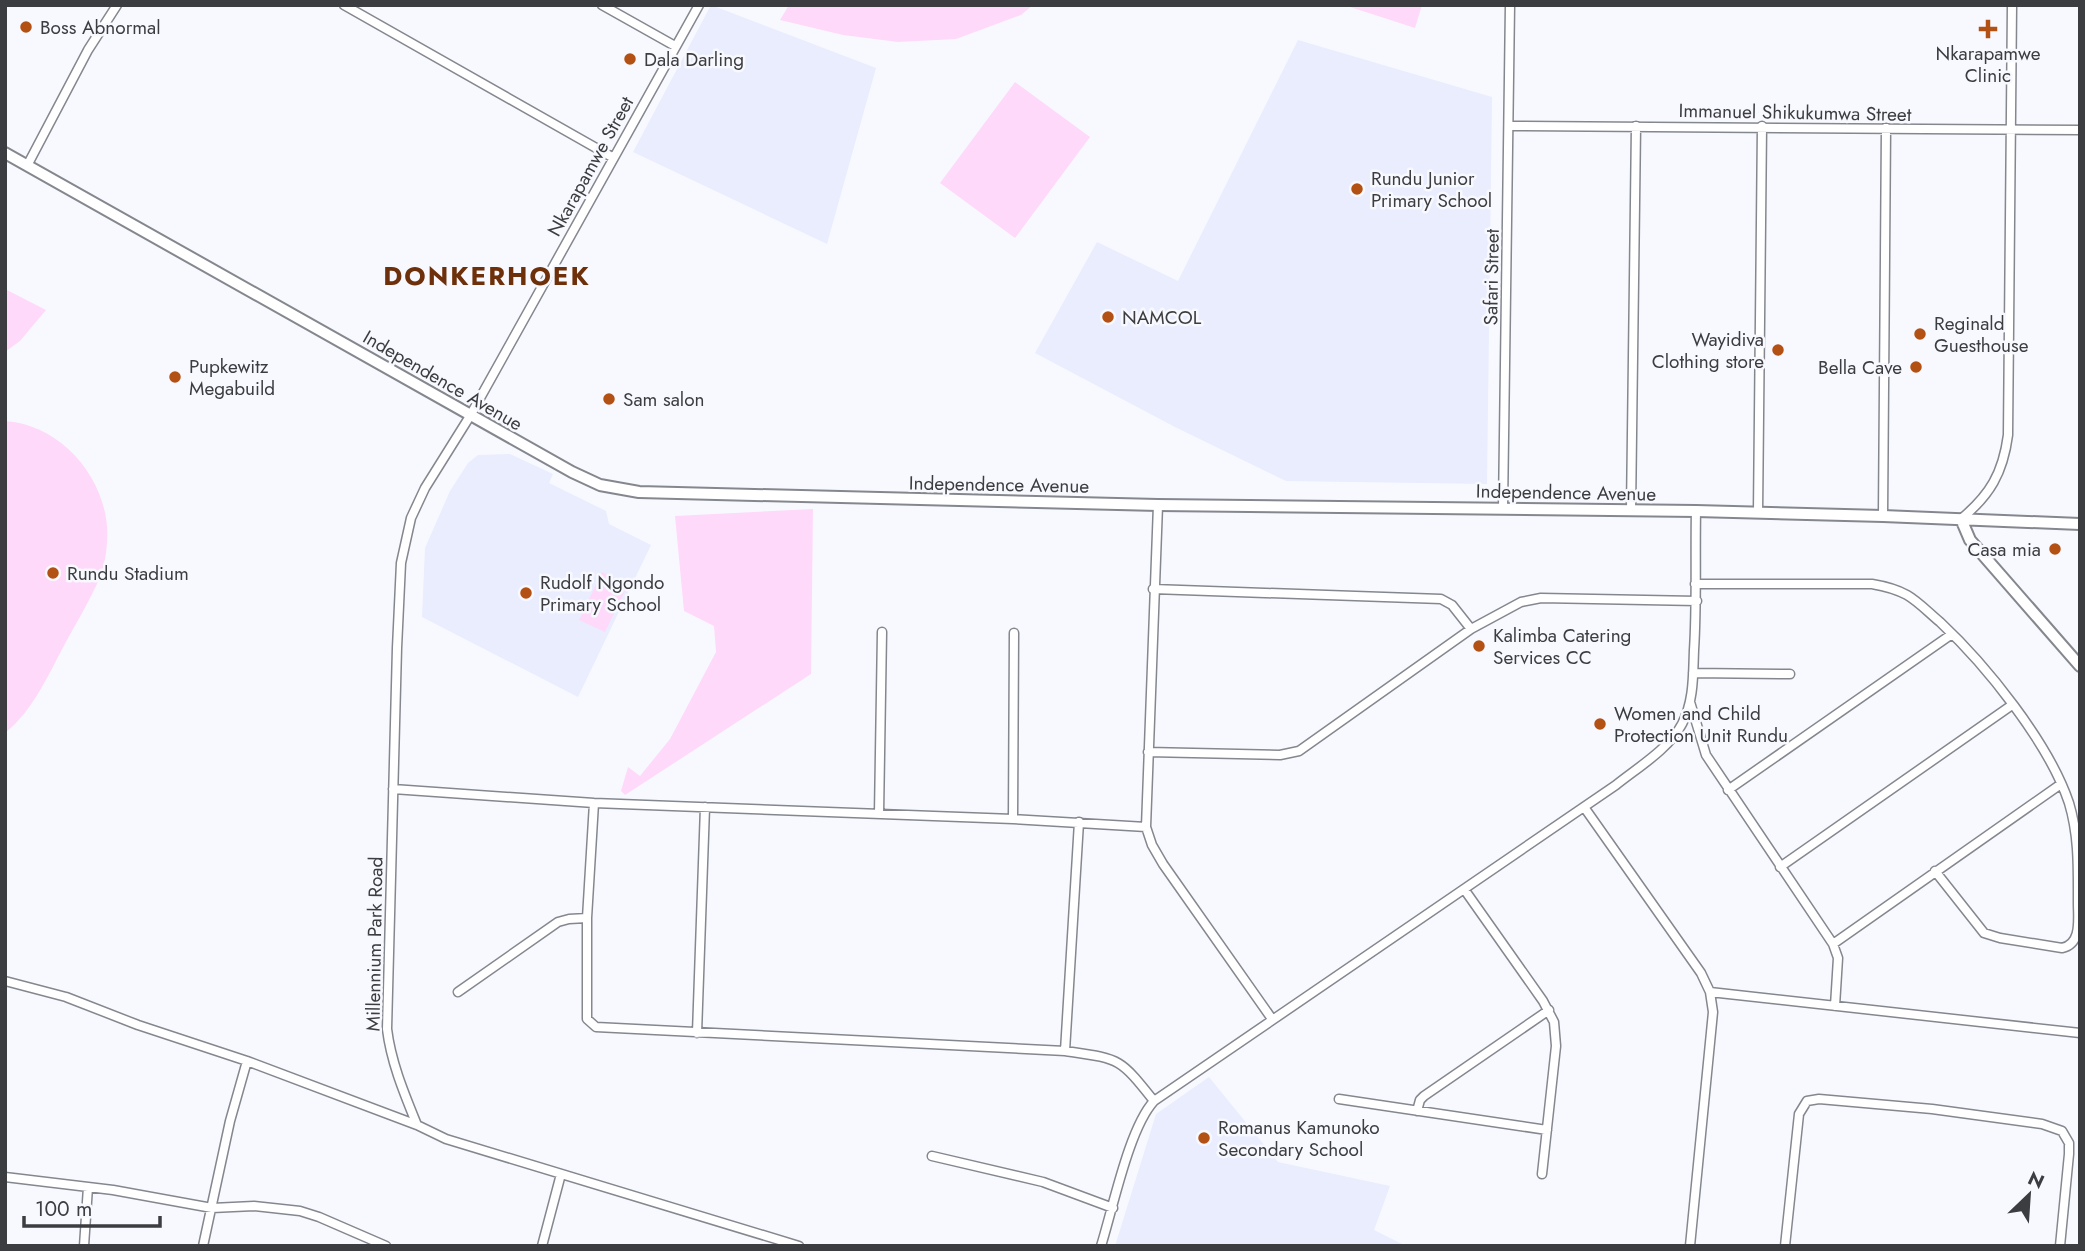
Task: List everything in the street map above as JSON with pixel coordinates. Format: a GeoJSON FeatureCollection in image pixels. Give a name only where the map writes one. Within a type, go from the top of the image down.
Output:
{"type":"FeatureCollection","features":[{"type":"Feature","properties":{"kind":"street"},"geometry":{"type":"LineString","coordinates":[[28,164],[88,50],[117,5]]}},
{"type":"Feature","properties":{"kind":"street"},"geometry":{"type":"LineString","coordinates":[[344,5],[612,157]]}},
{"type":"Feature","properties":{"kind":"street"},"geometry":{"type":"LineString","coordinates":[[602,5],[676,46]]}},
{"type":"Feature","properties":{"kind":"street","name":"Nkarapamwe Street"},"geometry":{"type":"LineString","coordinates":[[470,416],[699,5]]}},
{"type":"Feature","properties":{"kind":"street","name":"Safari Street"},"geometry":{"type":"LineString","coordinates":[[1503,508],[1510,5]]}},
{"type":"Feature","properties":{"kind":"street"},"geometry":{"type":"LineString","coordinates":[[2012,5],[2008,435],[2003,460],[1994,482],[1980,503],[1961,519],[1970,541],[2080,666]]}},
{"type":"Feature","properties":{"kind":"street","name":"Immanuel Shikukumwa Street"},"geometry":{"type":"LineString","coordinates":[[1509,125],[2080,130]]}},
{"type":"Feature","properties":{"kind":"street"},"geometry":{"type":"LineString","coordinates":[[1631,511],[1636,126]]}},
{"type":"Feature","properties":{"kind":"street"},"geometry":{"type":"LineString","coordinates":[[1758,513],[1762,126]]}},
{"type":"Feature","properties":{"kind":"street"},"geometry":{"type":"LineString","coordinates":[[1882,516],[1886,128]]}},
{"type":"Feature","properties":{"kind":"street","name":"Independence Avenue"},"geometry":{"type":"LineString","coordinates":[[5,152],[587,481],[614,489],[792,497],[1158,505],[1696,511],[2080,524]]}},
{"type":"Feature","properties":{"kind":"street","name":"Millennium Park Road"},"geometry":{"type":"LineString","coordinates":[[417,1125],[394,1062],[387,1029],[401,563],[417,503],[470,416]]}},
{"type":"Feature","properties":{"kind":"street"},"geometry":{"type":"LineString","coordinates":[[1158,505],[1146,827],[1163,864],[1272,1019]]}},
{"type":"Feature","properties":{"kind":"street"},"geometry":{"type":"LineString","coordinates":[[1101,1246],[1136,1131],[1146,1110],[1154,1101],[1616,785],[1661,748],[1682,725],[1690,702],[1693,673],[1697,601],[1696,511]]}},
{"type":"Feature","properties":{"kind":"street"},"geometry":{"type":"LineString","coordinates":[[1695,584],[1885,586],[1910,597],[1973,653],[2039,745],[2061,784],[2074,822],[2078,858],[2078,926],[2075,939],[2068,947],[2062,948],[1984,933],[1935,871]]}},
{"type":"Feature","properties":{"kind":"street"},"geometry":{"type":"LineString","coordinates":[[1153,589],[1441,599],[1452,605],[1471,629]]}},
{"type":"Feature","properties":{"kind":"street"},"geometry":{"type":"LineString","coordinates":[[1148,752],[1280,755],[1299,751],[1471,629],[1512,606],[1532,599],[1697,601]]}},
{"type":"Feature","properties":{"kind":"street"},"geometry":{"type":"LineString","coordinates":[[879,814],[882,632]]}},
{"type":"Feature","properties":{"kind":"street"},"geometry":{"type":"LineString","coordinates":[[1013,819],[1014,633]]}},
{"type":"Feature","properties":{"kind":"street"},"geometry":{"type":"LineString","coordinates":[[1728,790],[1952,634]]}},
{"type":"Feature","properties":{"kind":"street"},"geometry":{"type":"LineString","coordinates":[[1693,673],[1790,674]]}},
{"type":"Feature","properties":{"kind":"street"},"geometry":{"type":"LineString","coordinates":[[1690,702],[1706,755],[1833,943],[1838,966],[1835,1006]]}},
{"type":"Feature","properties":{"kind":"street"},"geometry":{"type":"LineString","coordinates":[[1780,867],[2012,705]]}},
{"type":"Feature","properties":{"kind":"street"},"geometry":{"type":"LineString","coordinates":[[1833,943],[2061,784]]}},
{"type":"Feature","properties":{"kind":"street"},"geometry":{"type":"LineString","coordinates":[[393,789],[594,803],[1013,819],[1146,827]]}},
{"type":"Feature","properties":{"kind":"street"},"geometry":{"type":"LineString","coordinates":[[594,803],[587,918],[588,1022],[601,1029],[1103,1056],[1117,1061],[1129,1070],[1154,1101]]}},
{"type":"Feature","properties":{"kind":"street"},"geometry":{"type":"LineString","coordinates":[[697,1033],[705,807]]}},
{"type":"Feature","properties":{"kind":"street"},"geometry":{"type":"LineString","coordinates":[[1584,807],[1701,973],[1710,992],[1713,1012],[1690,1246]]}},
{"type":"Feature","properties":{"kind":"street"},"geometry":{"type":"LineString","coordinates":[[1065,1052],[1079,822]]}},
{"type":"Feature","properties":{"kind":"street"},"geometry":{"type":"LineString","coordinates":[[1464,889],[1549,1010],[1554,1022],[1556,1046],[1542,1174]]}},
{"type":"Feature","properties":{"kind":"street"},"geometry":{"type":"LineString","coordinates":[[458,992],[558,922],[587,918]]}},
{"type":"Feature","properties":{"kind":"street"},"geometry":{"type":"LineString","coordinates":[[5,981],[66,997],[138,1026],[247,1061],[417,1125],[446,1139],[776,1242],[799,1246]]}},
{"type":"Feature","properties":{"kind":"street"},"geometry":{"type":"LineString","coordinates":[[1710,992],[2080,1033]]}},
{"type":"Feature","properties":{"kind":"street"},"geometry":{"type":"LineString","coordinates":[[1417,1111],[1420,1100],[1549,1010]]}},
{"type":"Feature","properties":{"kind":"street"},"geometry":{"type":"LineString","coordinates":[[203,1246],[230,1121],[247,1061]]}},
{"type":"Feature","properties":{"kind":"street"},"geometry":{"type":"LineString","coordinates":[[1339,1099],[1547,1130]]}},
{"type":"Feature","properties":{"kind":"street"},"geometry":{"type":"LineString","coordinates":[[1785,1246],[1799,1114],[1807,1101],[1812,1099],[1932,1109],[2056,1127],[2069,1143],[2060,1246]]}},
{"type":"Feature","properties":{"kind":"street"},"geometry":{"type":"LineString","coordinates":[[932,1156],[1043,1182],[1113,1208]]}},
{"type":"Feature","properties":{"kind":"street"},"geometry":{"type":"LineString","coordinates":[[542,1246],[561,1174]]}},
{"type":"Feature","properties":{"kind":"street"},"geometry":{"type":"LineString","coordinates":[[5,1177],[131,1193],[212,1208],[254,1206],[300,1211],[387,1246]]}},
{"type":"Feature","properties":{"kind":"street"},"geometry":{"type":"LineString","coordinates":[[84,1246],[88,1188]]}},
{"type":"Feature","properties":{"kind":"shaded area"},"geometry":{"type":"Polygon","coordinates":[[[711,5],[876,68],[827,244],[633,152],[711,5]]]}},
{"type":"Feature","properties":{"kind":"shaded area"},"geometry":{"type":"Polygon","coordinates":[[[789,5],[1033,5],[1021,15],[956,39],[898,42],[843,35],[780,20],[789,5]]]}},
{"type":"Feature","properties":{"kind":"shaded area"},"geometry":{"type":"Polygon","coordinates":[[[1344,5],[1422,5],[1415,28],[1344,5]]]}},
{"type":"Feature","properties":{"kind":"shaded area","name":"Rundu Junior Primary School"},"geometry":{"type":"Polygon","coordinates":[[[1298,40],[1492,97],[1487,484],[1286,481],[1175,427],[1035,353],[1097,242],[1178,281],[1298,40]]]}},
{"type":"Feature","properties":{"kind":"shaded area"},"geometry":{"type":"Polygon","coordinates":[[[1015,82],[1090,137],[1015,238],[940,183],[1015,82]]]}},
{"type":"Feature","properties":{"kind":"shaded area"},"geometry":{"type":"Polygon","coordinates":[[[5,289],[46,310],[20,341],[5,352],[5,289]]]}},
{"type":"Feature","properties":{"kind":"shaded area","name":"Rundu Stadium"},"geometry":{"type":"Polygon","coordinates":[[[5,421],[27,425],[47,434],[65,446],[80,462],[93,480],[102,500],[107,521],[107,543],[97,584],[48,677],[25,713],[5,733],[5,421]]]}},
{"type":"Feature","properties":{"kind":"shaded area","name":"Rudolf Ngondo Primary School"},"geometry":{"type":"Polygon","coordinates":[[[510,454],[553,474],[549,483],[606,511],[609,524],[651,545],[578,697],[422,617],[425,548],[450,491],[468,463],[478,455],[510,454]]]}},
{"type":"Feature","properties":{"kind":"shaded area"},"geometry":{"type":"Polygon","coordinates":[[[813,509],[811,674],[625,795],[621,791],[628,767],[640,776],[670,739],[716,652],[714,626],[684,611],[675,516],[813,509]]]}},
{"type":"Feature","properties":{"kind":"shaded area"},"geometry":{"type":"Polygon","coordinates":[[[602,572],[628,585],[605,632],[579,620],[602,572]]]}},
{"type":"Feature","properties":{"kind":"shaded area","name":"Romanus Kamunoko Secondary School"},"geometry":{"type":"Polygon","coordinates":[[[1209,1077],[1278,1162],[1390,1186],[1374,1230],[1406,1246],[1115,1246],[1156,1114],[1209,1077]]]}},
{"type":"Feature","properties":{"kind":"place","name":"Boss Abnormal"},"geometry":{"type":"Point","coordinates":[26,27]}},
{"type":"Feature","properties":{"kind":"place","name":"Nkarapamwe Clinic"},"geometry":{"type":"Point","coordinates":[1988,29]}},
{"type":"Feature","properties":{"kind":"place","name":"Dala Darling"},"geometry":{"type":"Point","coordinates":[630,59]}},
{"type":"Feature","properties":{"kind":"place","name":"Rundu Junior Primary School"},"geometry":{"type":"Point","coordinates":[1357,189]}},
{"type":"Feature","properties":{"kind":"place","name":"NAMCOL"},"geometry":{"type":"Point","coordinates":[1108,317]}},
{"type":"Feature","properties":{"kind":"place","name":"Reginald Guesthouse"},"geometry":{"type":"Point","coordinates":[1920,334]}},
{"type":"Feature","properties":{"kind":"place","name":"Wayidiva Clothing store"},"geometry":{"type":"Point","coordinates":[1778,350]}},
{"type":"Feature","properties":{"kind":"place","name":"Bella Cave"},"geometry":{"type":"Point","coordinates":[1916,367]}},
{"type":"Feature","properties":{"kind":"place","name":"Pupkewitz Megabuild"},"geometry":{"type":"Point","coordinates":[175,377]}},
{"type":"Feature","properties":{"kind":"place","name":"Sam salon"},"geometry":{"type":"Point","coordinates":[609,399]}},
{"type":"Feature","properties":{"kind":"place","name":"Casa mia"},"geometry":{"type":"Point","coordinates":[2055,549]}},
{"type":"Feature","properties":{"kind":"place","name":"Rundu Stadium"},"geometry":{"type":"Point","coordinates":[53,573]}},
{"type":"Feature","properties":{"kind":"place","name":"Rudolf Ngondo Primary School"},"geometry":{"type":"Point","coordinates":[526,593]}},
{"type":"Feature","properties":{"kind":"place","name":"Kalimba Catering Services CC"},"geometry":{"type":"Point","coordinates":[1479,646]}},
{"type":"Feature","properties":{"kind":"place","name":"Women and Child Protection Unit Rundu"},"geometry":{"type":"Point","coordinates":[1600,724]}},
{"type":"Feature","properties":{"kind":"place","name":"Romanus Kamunoko Secondary School"},"geometry":{"type":"Point","coordinates":[1204,1138]}},
{"type":"Feature","properties":{"kind":"district","name":"DONKERHOEK"},"geometry":{"type":"Point","coordinates":[487,276]}}]}
